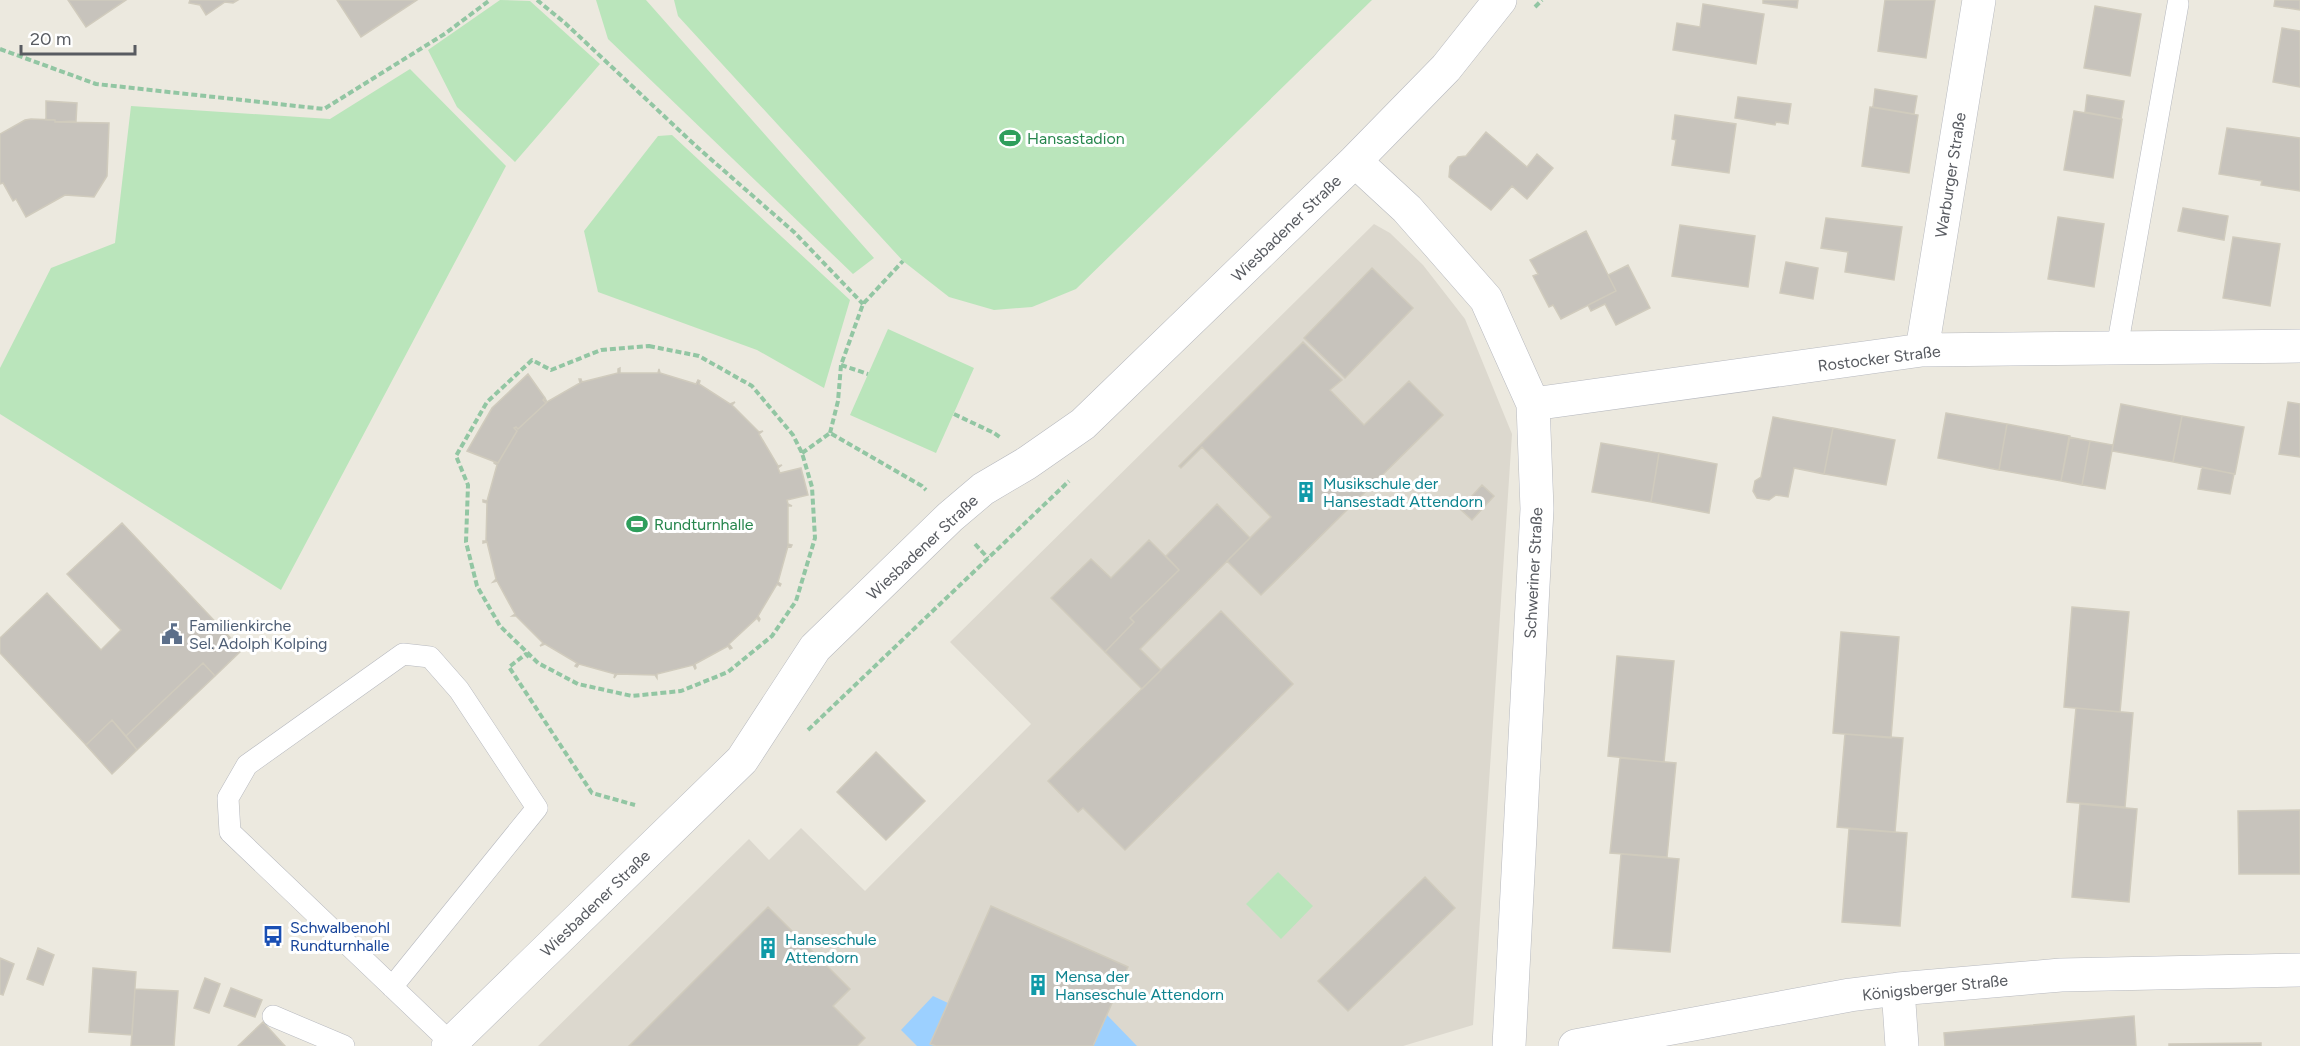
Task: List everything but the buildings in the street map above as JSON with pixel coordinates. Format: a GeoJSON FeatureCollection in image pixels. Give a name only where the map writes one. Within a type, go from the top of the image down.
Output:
{"type":"FeatureCollection","features":[{"type":"Feature","properties":{"kind":"street","name":"Wiesbadener Straße"},"geometry":{"type":"LineString","coordinates":[[450,1044],[742,760],[815,648],[950,517],[983,489],[1027,463],[1083,424],[1355,161],[1446,68],[1500,0]]}},
{"type":"Feature","properties":{"kind":"street","name":"Warburger Straße"},"geometry":{"type":"LineString","coordinates":[[1922,350],[1979,0]]}},
{"type":"Feature","properties":{"kind":"street","name":"Schweriner Straße"},"geometry":{"type":"LineString","coordinates":[[1355,161],[1407,209],[1486,299],[1533,404],[1537,509],[1509,1046]]}},
{"type":"Feature","properties":{"kind":"street","name":"Rostocker Straße"},"geometry":{"type":"LineString","coordinates":[[1533,404],[1922,350],[2300,346]]}},
{"type":"Feature","properties":{"kind":"street","name":"Königsberger Straße"},"geometry":{"type":"LineString","coordinates":[[1575,1046],[1850,995],[1898,989],[2061,975],[2300,970]]}},
{"type":"Feature","properties":{"kind":"street"},"geometry":{"type":"LineString","coordinates":[[1898,989],[1902,1046]]}},
{"type":"Feature","properties":{"kind":"lane"},"geometry":{"type":"LineString","coordinates":[[2117,348],[2178,4]]}},
{"type":"Feature","properties":{"kind":"lane"},"geometry":{"type":"LineString","coordinates":[[392,987],[537,808],[459,690],[430,657],[404,654],[248,765],[228,798],[230,832],[450,1044]]}},
{"type":"Feature","properties":{"kind":"lane"},"geometry":{"type":"LineString","coordinates":[[273,1016],[344,1046]]}},
{"type":"Feature","properties":{"kind":"path"},"geometry":{"type":"LineString","coordinates":[[0,49],[96,84],[324,109],[446,33],[490,0]]}},
{"type":"Feature","properties":{"kind":"path"},"geometry":{"type":"LineString","coordinates":[[537,0],[565,23],[697,147],[794,232],[864,304]]}},
{"type":"Feature","properties":{"kind":"path"},"geometry":{"type":"LineString","coordinates":[[1533,8],[1542,0]]}},
{"type":"Feature","properties":{"kind":"path"},"geometry":{"type":"LineString","coordinates":[[802,453],[830,433],[838,401],[841,364],[864,304],[903,261]]}},
{"type":"Feature","properties":{"kind":"path"},"geometry":{"type":"LineString","coordinates":[[538,663],[500,626],[477,586],[466,542],[468,485],[456,456],[487,402],[532,360],[550,370],[601,350],[649,346],[699,356],[752,386],[793,435],[802,453],[812,487],[815,538],[796,602],[772,636],[728,672],[681,691],[632,696],[578,684],[538,663],[526,654],[509,668],[592,793],[635,805]]}},
{"type":"Feature","properties":{"kind":"path"},"geometry":{"type":"LineString","coordinates":[[841,364],[868,374]]}},
{"type":"Feature","properties":{"kind":"path"},"geometry":{"type":"LineString","coordinates":[[954,414],[994,433],[1027,463]]}},
{"type":"Feature","properties":{"kind":"path"},"geometry":{"type":"LineString","coordinates":[[830,433],[922,486],[950,517]]}},
{"type":"Feature","properties":{"kind":"path"},"geometry":{"type":"LineString","coordinates":[[800,738],[1075,474]]}},
{"type":"Feature","properties":{"kind":"shaded area"},"geometry":{"type":"Polygon","coordinates":[[[1374,224],[1390,233],[1423,265],[1465,319],[1512,434],[1473,1025],[1403,1046],[538,1046],[749,839],[769,860],[801,828],[865,891],[1031,724],[950,642],[1374,224]]]}},
{"type":"Feature","properties":{"kind":"green space"},"geometry":{"type":"Polygon","coordinates":[[[500,0],[530,1],[600,64],[515,162],[457,107],[428,50],[500,0]]]}},
{"type":"Feature","properties":{"kind":"green space"},"geometry":{"type":"Polygon","coordinates":[[[596,0],[646,0],[874,258],[853,274],[608,39],[596,0]]]}},
{"type":"Feature","properties":{"kind":"green space","name":"Hansastadion"},"geometry":{"type":"Polygon","coordinates":[[[674,0],[1372,0],[1076,289],[1032,307],[994,310],[949,297],[903,261],[678,16],[674,0]]]}},
{"type":"Feature","properties":{"kind":"green space"},"geometry":{"type":"Polygon","coordinates":[[[410,69],[506,166],[281,590],[0,414],[0,368],[51,268],[115,243],[131,106],[330,119],[410,69]]]}},
{"type":"Feature","properties":{"kind":"green space"},"geometry":{"type":"Polygon","coordinates":[[[672,135],[850,300],[824,388],[757,350],[598,292],[584,231],[658,136],[672,135]]]}},
{"type":"Feature","properties":{"kind":"green space"},"geometry":{"type":"Polygon","coordinates":[[[888,329],[974,368],[936,453],[850,415],[888,329]]]}},
{"type":"Feature","properties":{"kind":"green space"},"geometry":{"type":"Polygon","coordinates":[[[1278,872],[1313,906],[1281,939],[1246,904],[1278,872]]]}},
{"type":"Feature","properties":{"kind":"water"},"geometry":{"type":"Polygon","coordinates":[[[933,996],[948,1003],[931,1043],[936,1046],[917,1046],[901,1030],[933,996]]]}},
{"type":"Feature","properties":{"kind":"water"},"geometry":{"type":"Polygon","coordinates":[[[1107,1015],[1137,1046],[1093,1046],[1107,1015]]]}},
{"type":"Feature","properties":{"kind":"place","name":"Hansastadion"},"geometry":{"type":"Point","coordinates":[1010,138]}},
{"type":"Feature","properties":{"kind":"place","name":"Musikschule der Hansestadt Attendorn"},"geometry":{"type":"Point","coordinates":[1306,492]}},
{"type":"Feature","properties":{"kind":"place","name":"Rundturnhalle"},"geometry":{"type":"Point","coordinates":[637,524]}},
{"type":"Feature","properties":{"kind":"place","name":"Familienkirche Sel. Adolph Kolping"},"geometry":{"type":"Point","coordinates":[172,634]}},
{"type":"Feature","properties":{"kind":"place","name":"Schwalbenohl Rundturnhalle"},"geometry":{"type":"Point","coordinates":[273,936]}},
{"type":"Feature","properties":{"kind":"place","name":"Hanseschule Attendorn"},"geometry":{"type":"Point","coordinates":[768,948]}},
{"type":"Feature","properties":{"kind":"place","name":"Mensa der Hanseschule Attendorn"},"geometry":{"type":"Point","coordinates":[1038,985]}}]}
